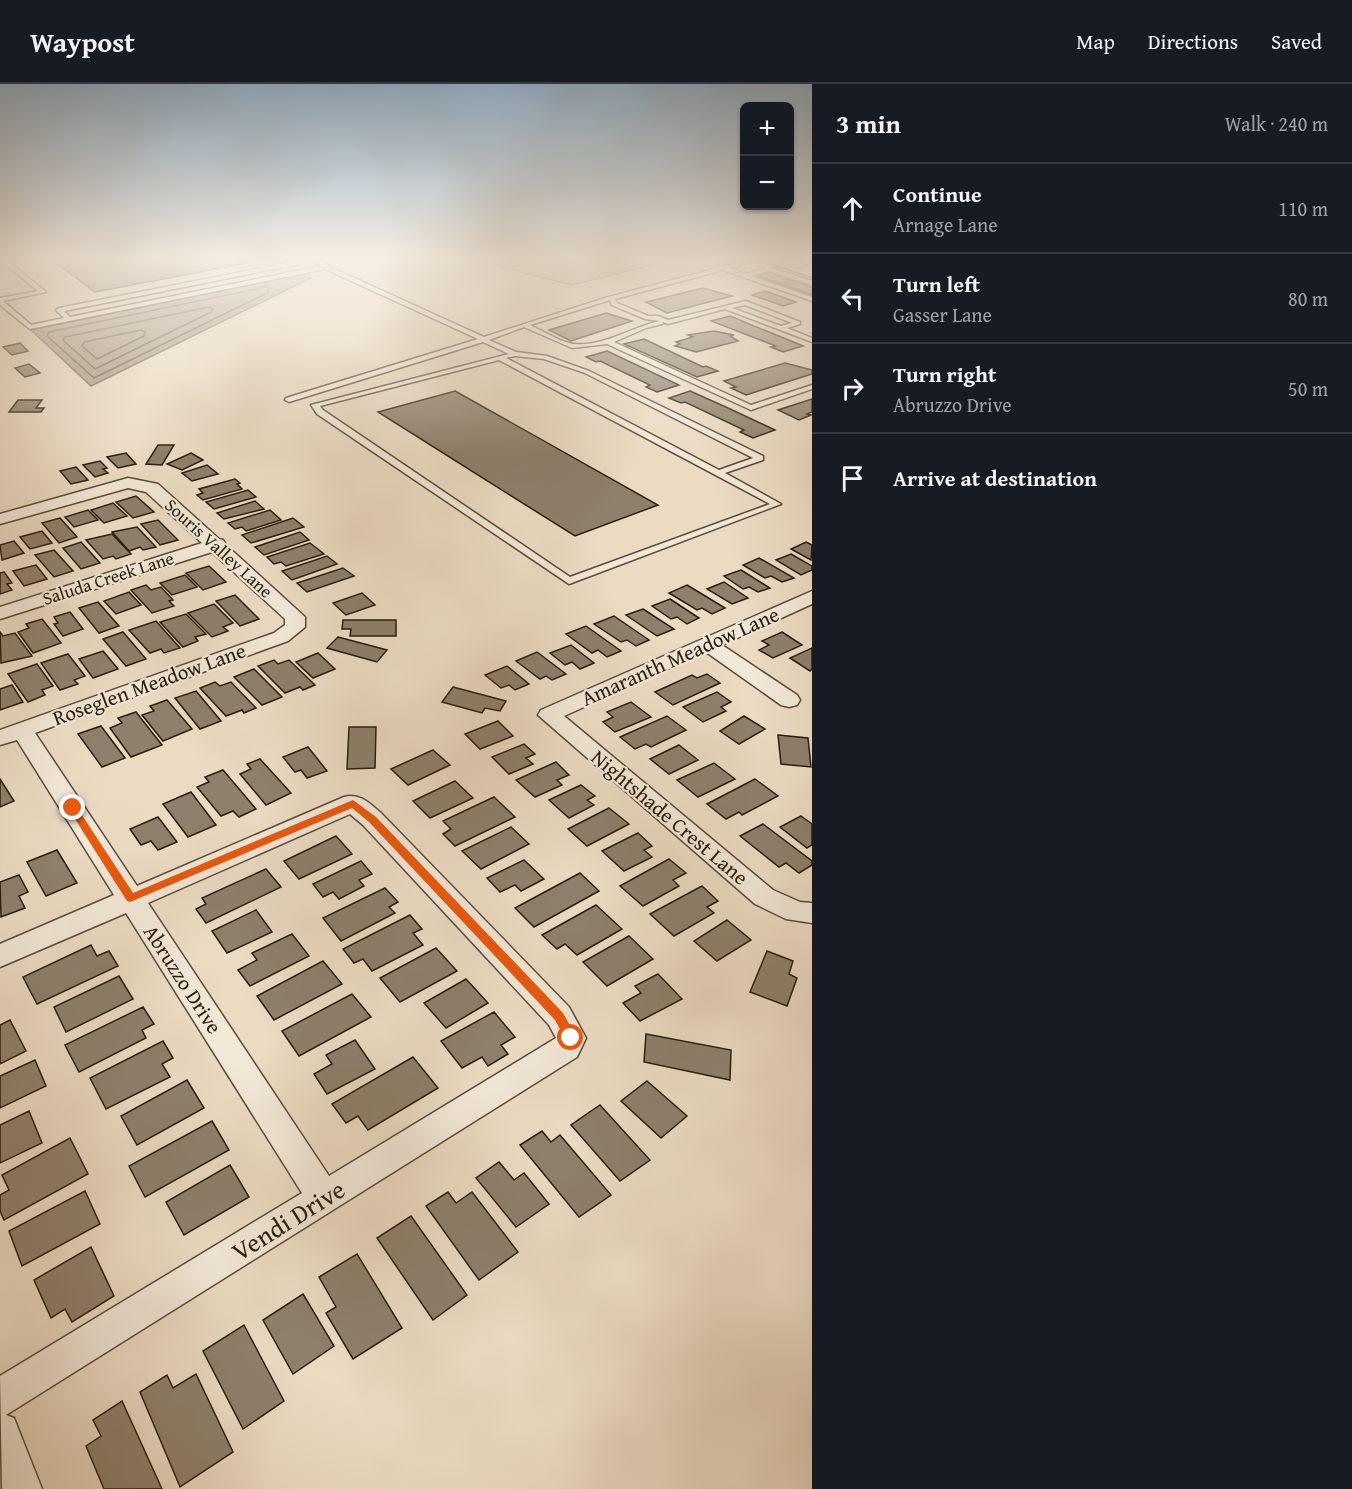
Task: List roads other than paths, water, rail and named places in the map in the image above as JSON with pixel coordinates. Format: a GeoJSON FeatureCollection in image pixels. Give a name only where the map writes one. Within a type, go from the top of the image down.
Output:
{"type":"FeatureCollection","features":[{"type":"Feature","properties":{"kind":"street","name":"Souris Valley Lane"},"geometry":{"type":"LineString","coordinates":[[0,519],[129,483],[152,488],[296,617],[296,627]]}},
{"type":"Feature","properties":{"kind":"street","name":"Saluda Creek Lane"},"geometry":{"type":"LineString","coordinates":[[0,613],[217,544]]}},
{"type":"Feature","properties":{"kind":"street","name":"Amaranth Meadow Lane"},"geometry":{"type":"LineString","coordinates":[[549,715],[812,597]]}},
{"type":"Feature","properties":{"kind":"street","name":"Roseglen Meadow Lane"},"geometry":{"type":"LineString","coordinates":[[11,734],[281,637],[296,627]]}},
{"type":"Feature","properties":{"kind":"street"},"geometry":{"type":"LineString","coordinates":[[707,644],[789,700]]}},
{"type":"Feature","properties":{"kind":"street","name":"Nightshade Crest Lane"},"geometry":{"type":"LineString","coordinates":[[549,715],[764,897],[804,912]]}},
{"type":"Feature","properties":{"kind":"street","name":"Abruzzo Drive"},"geometry":{"type":"LineString","coordinates":[[11,734],[130,898],[324,1198]]}},
{"type":"Feature","properties":{"kind":"street","name":"Vendi Drive"},"geometry":{"type":"LineString","coordinates":[[0,1398],[566,1048],[571,1038],[559,1016],[372,819],[353,803],[130,898]]}},
{"type":"Feature","properties":{"kind":"street"},"geometry":{"type":"LineString","coordinates":[[0,956],[130,898]]}},
{"type":"Feature","properties":{"kind":"street"},"geometry":{"type":"LineString","coordinates":[[0,1432],[22,1489]]}},
{"type":"Feature","properties":{"kind":"lane"},"geometry":{"type":"LineString","coordinates":[[25,323],[30,327],[52,323]]}},
{"type":"Feature","properties":{"kind":"lane"},"geometry":{"type":"LineString","coordinates":[[448,323],[515,354],[545,357],[587,372],[760,458],[718,473]]}},
{"type":"Feature","properties":{"kind":"lane"},"geometry":{"type":"LineString","coordinates":[[289,400],[387,372],[532,323]]}},
{"type":"Feature","properties":{"kind":"lane"},"geometry":{"type":"LineString","coordinates":[[524,325],[572,346],[608,342],[644,327],[665,323]]}},
{"type":"Feature","properties":{"kind":"lane"},"geometry":{"type":"LineString","coordinates":[[767,323],[812,340]]}},
{"type":"Feature","properties":{"kind":"lane"},"geometry":{"type":"LineString","coordinates":[[782,328],[797,323]]}},
{"type":"Feature","properties":{"kind":"lane"},"geometry":{"type":"LineString","coordinates":[[608,342],[751,408],[812,387]]}},
{"type":"Feature","properties":{"kind":"lane"},"geometry":{"type":"LineString","coordinates":[[315,405],[515,354]]}},
{"type":"Feature","properties":{"kind":"lane"},"geometry":{"type":"LineString","coordinates":[[301,396],[315,405],[320,412],[569,581],[777,504],[500,358]]}},
{"type":"Feature","properties":{"kind":"water"},"geometry":{"type":"Polygon","coordinates":[[[67,323],[220,323],[91,386],[31,330],[67,323]]]}}]}
